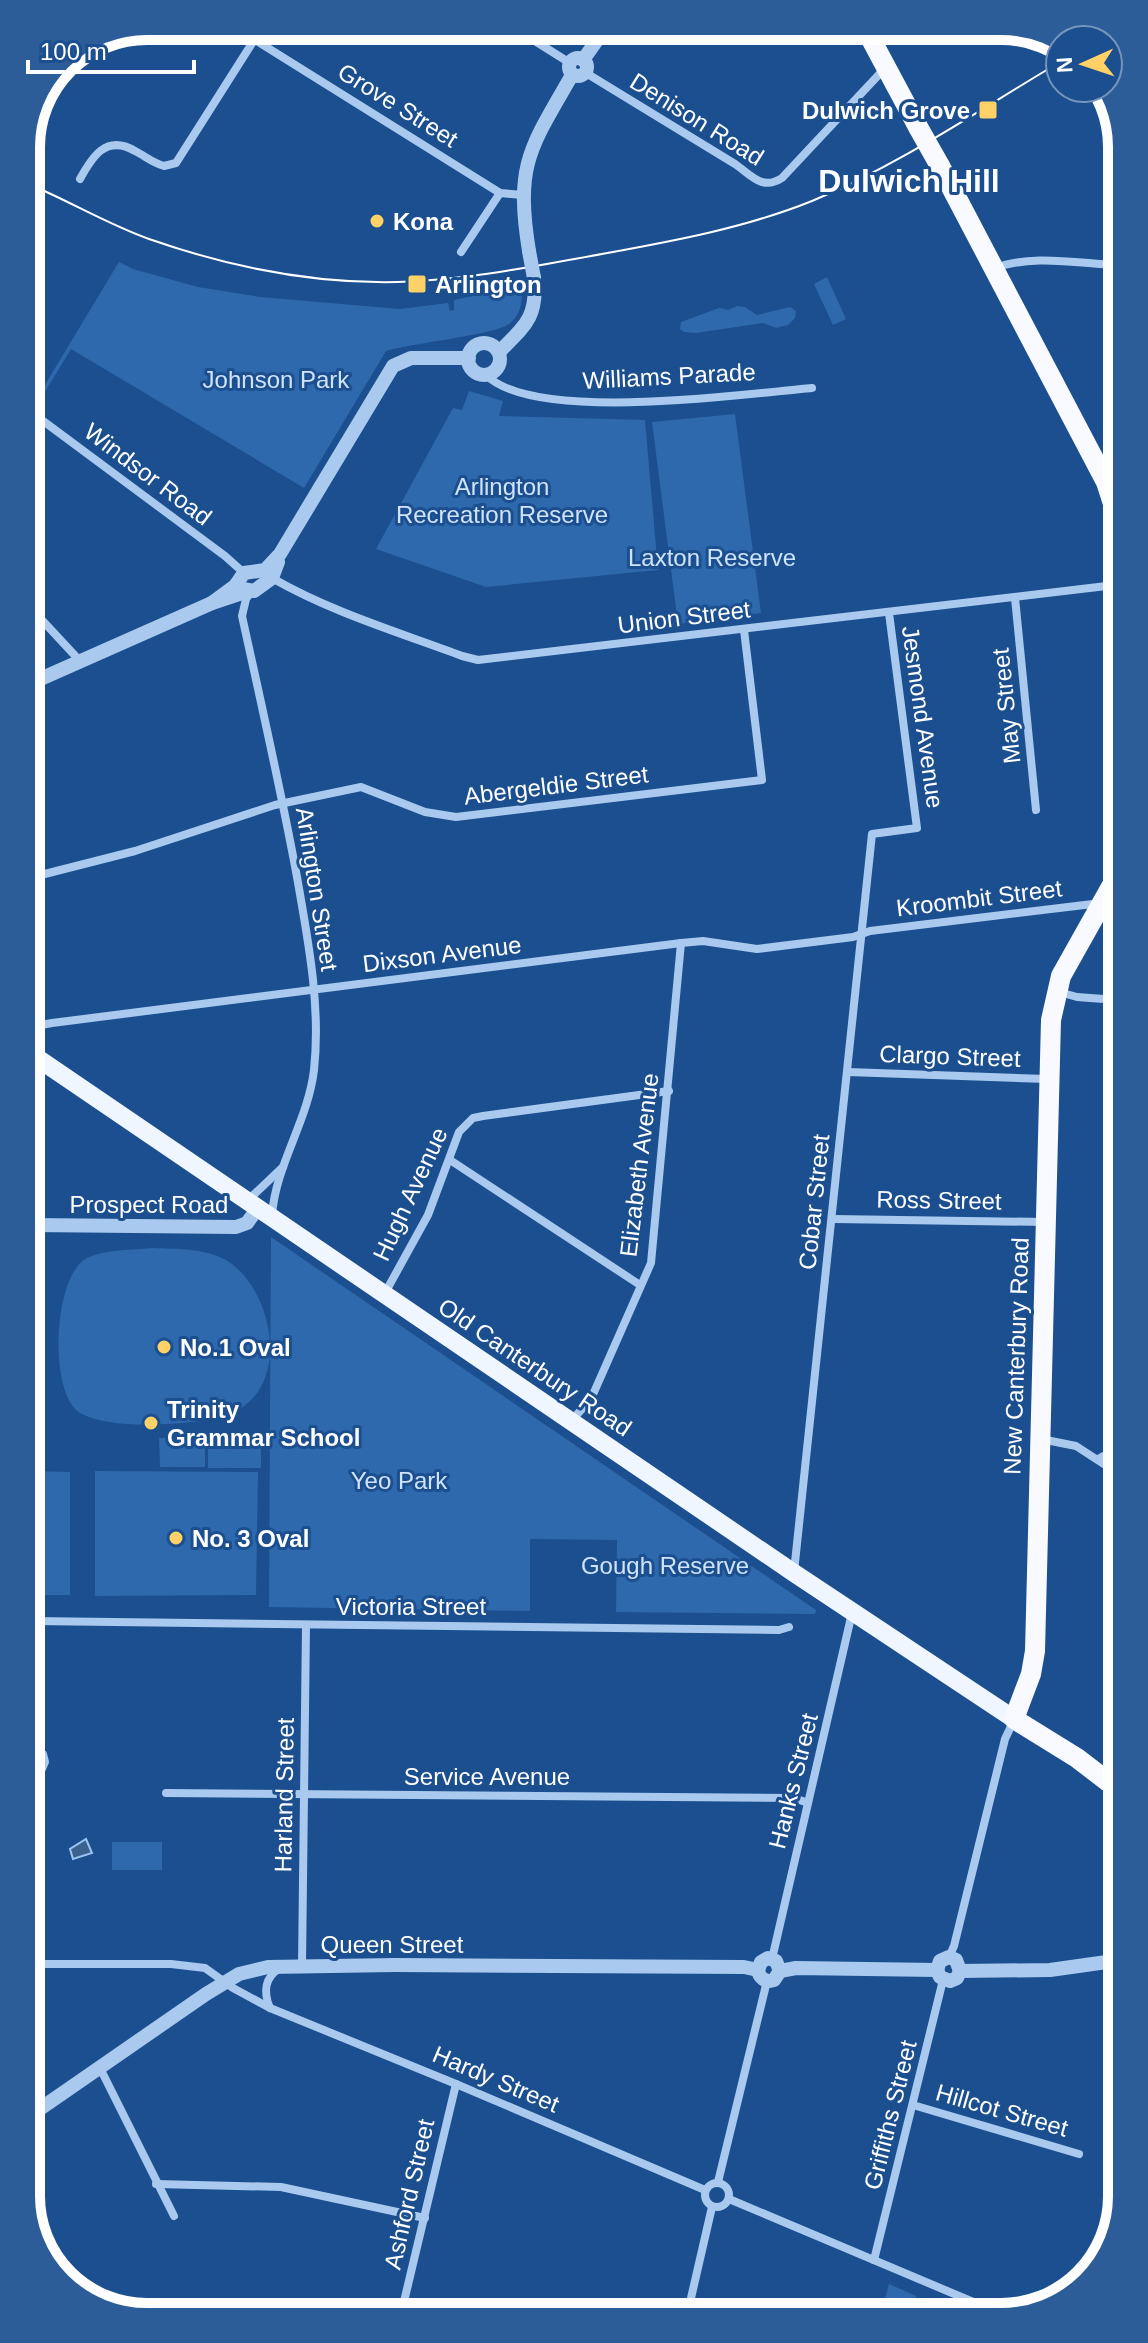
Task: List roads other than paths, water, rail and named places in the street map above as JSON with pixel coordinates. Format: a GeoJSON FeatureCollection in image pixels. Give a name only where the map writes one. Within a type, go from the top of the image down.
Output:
{"type":"FeatureCollection","features":[{"type":"Feature","properties":{"kind":"highway"},"geometry":{"type":"LineString","coordinates":[[872,40],[1108,482]]}},
{"type":"Feature","properties":{"kind":"highway","name":"New Canterbury Road"},"geometry":{"type":"LineString","coordinates":[[1014,1719],[1031,1674],[1035,1651],[1051,1020],[1061,976],[1108,903]]}},
{"type":"Feature","properties":{"kind":"highway"},"geometry":{"type":"LineString","coordinates":[[1014,1719],[1077,1758],[1108,1782]]}},
{"type":"Feature","properties":{"kind":"main road","name":"Old Canterbury Road"},"geometry":{"type":"LineString","coordinates":[[40,1060],[1014,1719]]}},
{"type":"Feature","properties":{"kind":"street"},"geometry":{"type":"LineString","coordinates":[[80,179],[96,152],[113,146],[125,146],[164,166],[176,163],[255,40]]}},
{"type":"Feature","properties":{"kind":"street","name":"Grove Street"},"geometry":{"type":"LineString","coordinates":[[255,40],[500,193],[523,195]]}},
{"type":"Feature","properties":{"kind":"street","name":"Denison Road"},"geometry":{"type":"LineString","coordinates":[[534,40],[735,164],[748,176],[769,184],[782,178],[886,67]]}},
{"type":"Feature","properties":{"kind":"street"},"geometry":{"type":"LineString","coordinates":[[499,352],[522,330],[532,314],[535,294],[523,195],[528,157],[535,138],[597,40]]}},
{"type":"Feature","properties":{"kind":"street"},"geometry":{"type":"LineString","coordinates":[[461,252],[500,193]]}},
{"type":"Feature","properties":{"kind":"street"},"geometry":{"type":"LineString","coordinates":[[992,269],[1017,262],[1108,264]]}},
{"type":"Feature","properties":{"kind":"street"},"geometry":{"type":"LineString","coordinates":[[481,343],[489,344],[499,352],[500,360],[497,368],[486,375],[474,370],[469,358],[474,347],[481,343]]}},
{"type":"Feature","properties":{"kind":"street"},"geometry":{"type":"LineString","coordinates":[[40,679],[248,585],[280,554],[393,366],[411,358],[469,358]]}},
{"type":"Feature","properties":{"kind":"street","name":"Williams Parade"},"geometry":{"type":"LineString","coordinates":[[486,375],[506,389],[521,393],[599,403],[812,388]]}},
{"type":"Feature","properties":{"kind":"street","name":"Windsor Road"},"geometry":{"type":"LineString","coordinates":[[40,419],[225,556],[248,585]]}},
{"type":"Feature","properties":{"kind":"street"},"geometry":{"type":"LineString","coordinates":[[242,616],[248,585]]}},
{"type":"Feature","properties":{"kind":"street","name":"Union Street"},"geometry":{"type":"LineString","coordinates":[[248,585],[305,596],[478,660],[1108,586]]}},
{"type":"Feature","properties":{"kind":"street","name":"Arlington Street"},"geometry":{"type":"LineString","coordinates":[[248,585],[242,616],[283,803],[308,938],[313,991],[314,1069],[307,1109],[273,1198],[259,1209]]}},
{"type":"Feature","properties":{"kind":"street","name":"May Street"},"geometry":{"type":"LineString","coordinates":[[1015,598],[1036,810]]}},
{"type":"Feature","properties":{"kind":"street","name":"Jesmond Avenue"},"geometry":{"type":"LineString","coordinates":[[872,834],[917,828],[889,613]]}},
{"type":"Feature","properties":{"kind":"street"},"geometry":{"type":"LineString","coordinates":[[40,618],[80,661]]}},
{"type":"Feature","properties":{"kind":"street","name":"Abergeldie Street"},"geometry":{"type":"LineString","coordinates":[[40,875],[135,851],[283,803],[361,787],[425,812],[456,817],[762,780],[744,630]]}},
{"type":"Feature","properties":{"kind":"street","name":"Cobar Street"},"geometry":{"type":"LineString","coordinates":[[794,1573],[872,834]]}},
{"type":"Feature","properties":{"kind":"street","name":"Kroombit Street"},"geometry":{"type":"LineString","coordinates":[[861,934],[1108,901]]}},
{"type":"Feature","properties":{"kind":"street","name":"Dixson Avenue"},"geometry":{"type":"LineString","coordinates":[[40,1026],[681,943],[703,941],[757,949],[861,934]]}},
{"type":"Feature","properties":{"kind":"street","name":"Elizabeth Avenue"},"geometry":{"type":"LineString","coordinates":[[572,1421],[591,1399],[651,1263],[681,943]]}},
{"type":"Feature","properties":{"kind":"street"},"geometry":{"type":"LineString","coordinates":[[1059,992],[1108,999]]}},
{"type":"Feature","properties":{"kind":"street","name":"Clargo Street"},"geometry":{"type":"LineString","coordinates":[[848,1072],[1049,1079]]}},
{"type":"Feature","properties":{"kind":"street","name":"Hugh Avenue"},"geometry":{"type":"LineString","coordinates":[[384,1293],[428,1215],[459,1132],[473,1118],[669,1091]]}},
{"type":"Feature","properties":{"kind":"street"},"geometry":{"type":"LineString","coordinates":[[450,1160],[640,1285]]}},
{"type":"Feature","properties":{"kind":"street","name":"Arlington Street"},"geometry":{"type":"LineString","coordinates":[[259,1209],[283,1166]]}},
{"type":"Feature","properties":{"kind":"street","name":"Prospect Road"},"geometry":{"type":"LineString","coordinates":[[40,1225],[236,1227],[247,1223],[259,1209]]}},
{"type":"Feature","properties":{"kind":"street","name":"Ross Street"},"geometry":{"type":"LineString","coordinates":[[833,1219],[1046,1222]]}},
{"type":"Feature","properties":{"kind":"street"},"geometry":{"type":"LineString","coordinates":[[1040,1439],[1076,1446],[1107,1466]]}},
{"type":"Feature","properties":{"kind":"street"},"geometry":{"type":"LineString","coordinates":[[1098,1459],[1108,1454]]}},
{"type":"Feature","properties":{"kind":"street","name":"Hanks Street"},"geometry":{"type":"LineString","coordinates":[[776,1965],[808,1803],[852,1612]]}},
{"type":"Feature","properties":{"kind":"street","name":"Victoria Street"},"geometry":{"type":"LineString","coordinates":[[40,1621],[779,1630],[789,1627]]}},
{"type":"Feature","properties":{"kind":"street","name":"Harland Street"},"geometry":{"type":"LineString","coordinates":[[302,1966],[306,1625]]}},
{"type":"Feature","properties":{"kind":"street"},"geometry":{"type":"LineString","coordinates":[[940,1975],[940,1961],[949,1957],[954,1946],[1005,1739],[1014,1719]]}},
{"type":"Feature","properties":{"kind":"street"},"geometry":{"type":"LineString","coordinates":[[40,1752],[45,1762],[40,1770]]}},
{"type":"Feature","properties":{"kind":"street","name":"Service Avenue"},"geometry":{"type":"LineString","coordinates":[[166,1793],[794,1798],[808,1803]]}},
{"type":"Feature","properties":{"kind":"street"},"geometry":{"type":"LineString","coordinates":[[718,2182],[762,1975],[761,1962],[796,1968],[940,1975],[954,1980],[960,1971],[959,1963],[949,1957]]}},
{"type":"Feature","properties":{"kind":"street"},"geometry":{"type":"LineString","coordinates":[[960,1971],[1050,1970],[1108,1962]]}},
{"type":"Feature","properties":{"kind":"street"},"geometry":{"type":"LineString","coordinates":[[40,1964],[193,1965],[212,1971],[225,1981]]}},
{"type":"Feature","properties":{"kind":"street","name":"Queen Street"},"geometry":{"type":"LineString","coordinates":[[40,2109],[225,1981],[253,1970],[302,1966],[744,1967],[762,1975]]}},
{"type":"Feature","properties":{"kind":"street"},"geometry":{"type":"LineString","coordinates":[[270,2008],[266,1998],[268,1981],[276,1970],[283,1967]]}},
{"type":"Feature","properties":{"kind":"street","name":"Griffiths Street"},"geometry":{"type":"LineString","coordinates":[[874,2260],[913,2105],[940,1975]]}},
{"type":"Feature","properties":{"kind":"street","name":"Hardy Street"},"geometry":{"type":"LineString","coordinates":[[225,1981],[270,2008],[705,2190]]}},
{"type":"Feature","properties":{"kind":"street"},"geometry":{"type":"LineString","coordinates":[[100,2068],[174,2216]]}},
{"type":"Feature","properties":{"kind":"street","name":"Ashford Street"},"geometry":{"type":"LineString","coordinates":[[404,2303],[456,2084]]}},
{"type":"Feature","properties":{"kind":"street","name":"Hillcot Street"},"geometry":{"type":"LineString","coordinates":[[913,2105],[1079,2154]]}},
{"type":"Feature","properties":{"kind":"street"},"geometry":{"type":"LineString","coordinates":[[712,2207],[705,2200],[705,2190],[711,2184],[718,2182],[725,2186],[729,2199]]}},
{"type":"Feature","properties":{"kind":"street"},"geometry":{"type":"LineString","coordinates":[[156,2184],[281,2187],[425,2218]]}},
{"type":"Feature","properties":{"kind":"street"},"geometry":{"type":"LineString","coordinates":[[729,2199],[976,2303]]}},
{"type":"Feature","properties":{"kind":"street"},"geometry":{"type":"LineString","coordinates":[[712,2207],[723,2206],[729,2199]]}},
{"type":"Feature","properties":{"kind":"street"},"geometry":{"type":"LineString","coordinates":[[690,2303],[712,2207]]}},
{"type":"Feature","properties":{"kind":"tram line"},"geometry":{"type":"LineString","coordinates":[[40,189],[135,234],[210,258],[272,272],[366,282],[450,278],[526,268],[655,244],[708,233],[787,210],[876,171],[1044,72]]}},
{"type":"Feature","properties":{"kind":"place","name":"Dulwich Grove"},"geometry":{"type":"Point","coordinates":[988,110]}},
{"type":"Feature","properties":{"kind":"place","name":"Kona"},"geometry":{"type":"Point","coordinates":[377,221]}},
{"type":"Feature","properties":{"kind":"place","name":"Arlington"},"geometry":{"type":"Point","coordinates":[417,284]}},
{"type":"Feature","properties":{"kind":"place","name":"No.1 Oval"},"geometry":{"type":"Point","coordinates":[164,1347]}},
{"type":"Feature","properties":{"kind":"place","name":"Trinity Grammar School"},"geometry":{"type":"Point","coordinates":[151,1423]}},
{"type":"Feature","properties":{"kind":"place","name":"No. 3 Oval"},"geometry":{"type":"Point","coordinates":[176,1538]}},
{"type":"Feature","properties":{"kind":"district","name":"Dulwich Hill"},"geometry":{"type":"Point","coordinates":[909,181]}},
{"type":"Feature","properties":{"kind":"park label","name":"Johnson Park"},"geometry":{"type":"Point","coordinates":[276,379]}},
{"type":"Feature","properties":{"kind":"park label","name":"Arlington Recreation Reserve"},"geometry":{"type":"Point","coordinates":[502,500]}},
{"type":"Feature","properties":{"kind":"park label","name":"Laxton Reserve"},"geometry":{"type":"Point","coordinates":[712,557]}},
{"type":"Feature","properties":{"kind":"park label","name":"Yeo Park"},"geometry":{"type":"Point","coordinates":[399,1480]}},
{"type":"Feature","properties":{"kind":"park label","name":"Gough Reserve"},"geometry":{"type":"Point","coordinates":[665,1565]}}]}
